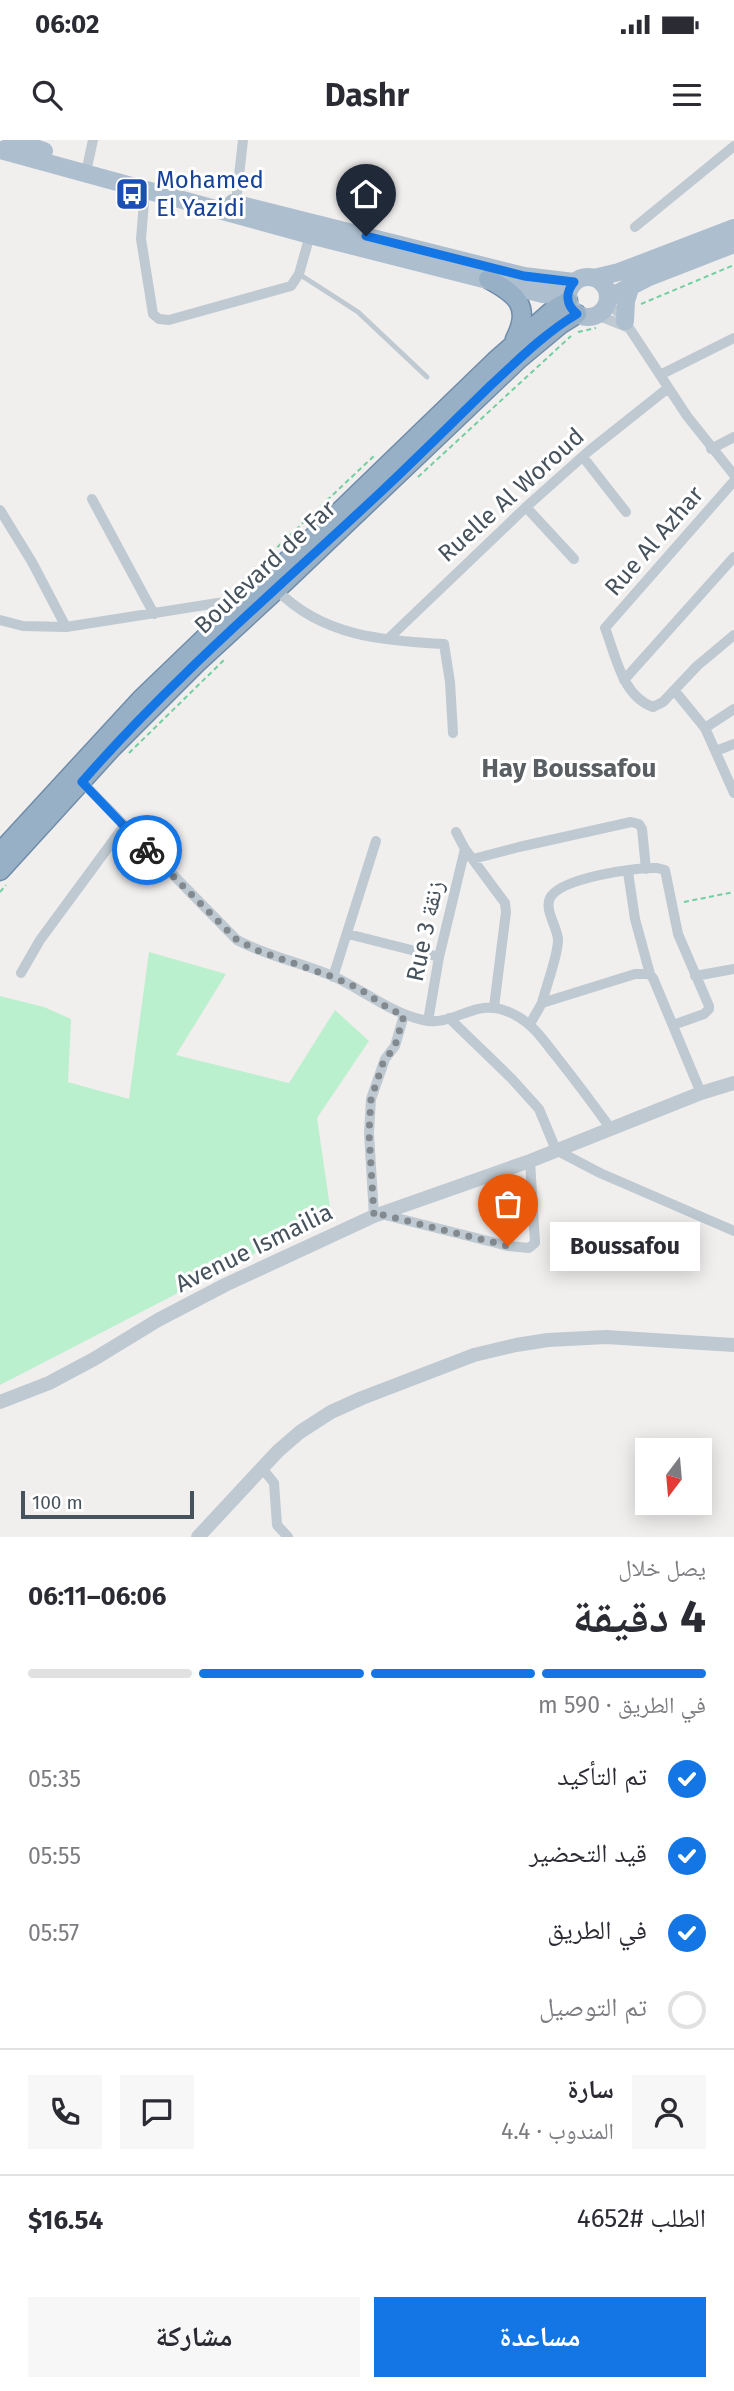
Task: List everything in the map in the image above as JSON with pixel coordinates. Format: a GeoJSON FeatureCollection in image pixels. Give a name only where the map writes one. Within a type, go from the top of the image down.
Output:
{"type":"FeatureCollection","features":[{"type":"Feature","properties":{"kind":"highway"},"geometry":{"type":"LineString","coordinates":[[488,279],[513,294],[520,305],[522,324],[510,348]]}},
{"type":"Feature","properties":{"kind":"highway","name":"Boulevard de Far"},"geometry":{"type":"LineString","coordinates":[[0,852],[141,699],[510,348],[553,310],[572,298]]}},
{"type":"Feature","properties":{"kind":"highway","name":"Boulevard de Far"},"geometry":{"type":"LineString","coordinates":[[5,876],[112,748],[187,672],[519,359],[561,324],[572,298]]}},
{"type":"Feature","properties":{"kind":"main road"},"geometry":{"type":"LineString","coordinates":[[11,140],[236,203],[524,276],[572,298],[587,317],[615,314]]}},
{"type":"Feature","properties":{"kind":"main road"},"geometry":{"type":"LineString","coordinates":[[0,150],[310,236],[543,294],[572,298]]}},
{"type":"Feature","properties":{"kind":"main road"},"geometry":{"type":"LineString","coordinates":[[572,298],[583,277],[594,278],[619,272],[734,228]]}},
{"type":"Feature","properties":{"kind":"main road"},"geometry":{"type":"LineString","coordinates":[[615,314],[631,285],[734,244]]}},
{"type":"Feature","properties":{"kind":"main road"},"geometry":{"type":"LineString","coordinates":[[594,278],[603,283],[615,314]]}},
{"type":"Feature","properties":{"kind":"street"},"geometry":{"type":"LineString","coordinates":[[88,163],[93,140]]}},
{"type":"Feature","properties":{"kind":"street"},"geometry":{"type":"LineString","coordinates":[[236,203],[243,140]]}},
{"type":"Feature","properties":{"kind":"street"},"geometry":{"type":"LineString","coordinates":[[635,228],[734,146]]}},
{"type":"Feature","properties":{"kind":"street"},"geometry":{"type":"LineString","coordinates":[[145,190],[142,250],[150,300],[156,318],[169,320],[290,286],[299,274],[310,236]]}},
{"type":"Feature","properties":{"kind":"street"},"geometry":{"type":"LineString","coordinates":[[615,314],[711,449],[734,475]]}},
{"type":"Feature","properties":{"kind":"street"},"geometry":{"type":"LineString","coordinates":[[660,375],[734,338]]}},
{"type":"Feature","properties":{"kind":"street","name":"Ruelle Al Woroud"},"geometry":{"type":"LineString","coordinates":[[388,639],[526,507],[668,388]]}},
{"type":"Feature","properties":{"kind":"street"},"geometry":{"type":"LineString","coordinates":[[711,449],[734,436]]}},
{"type":"Feature","properties":{"kind":"street"},"geometry":{"type":"LineString","coordinates":[[583,457],[626,512]]}},
{"type":"Feature","properties":{"kind":"street","name":"Rue Al Azhar"},"geometry":{"type":"LineString","coordinates":[[624,680],[605,628],[734,481]]}},
{"type":"Feature","properties":{"kind":"street"},"geometry":{"type":"LineString","coordinates":[[92,499],[154,614]]}},
{"type":"Feature","properties":{"kind":"street"},"geometry":{"type":"LineString","coordinates":[[526,507],[574,559]]}},
{"type":"Feature","properties":{"kind":"street"},"geometry":{"type":"LineString","coordinates":[[0,510],[32,562],[66,627]]}},
{"type":"Feature","properties":{"kind":"street"},"geometry":{"type":"LineString","coordinates":[[734,557],[624,680],[644,703],[655,707],[734,635]]}},
{"type":"Feature","properties":{"kind":"street"},"geometry":{"type":"LineString","coordinates":[[277,590],[300,610],[320,622],[350,632],[388,639],[444,644],[450,682],[453,733]]}},
{"type":"Feature","properties":{"kind":"street"},"geometry":{"type":"LineString","coordinates":[[0,620],[23,625],[66,627],[246,598]]}},
{"type":"Feature","properties":{"kind":"street"},"geometry":{"type":"LineString","coordinates":[[674,690],[705,728],[734,793]]}},
{"type":"Feature","properties":{"kind":"street"},"geometry":{"type":"LineString","coordinates":[[705,728],[734,709]]}},
{"type":"Feature","properties":{"kind":"street"},"geometry":{"type":"LineString","coordinates":[[716,751],[734,744]]}},
{"type":"Feature","properties":{"kind":"street"},"geometry":{"type":"LineString","coordinates":[[82,782],[237,940],[259,951],[358,988],[391,1010],[404,1015],[428,1021],[449,1018],[481,1007],[507,1010],[530,1024],[611,1129]]}},
{"type":"Feature","properties":{"kind":"street"},"geometry":{"type":"LineString","coordinates":[[473,859],[631,822],[642,828],[646,869]]}},
{"type":"Feature","properties":{"kind":"street"},"geometry":{"type":"LineString","coordinates":[[21,973],[40,940],[124,826]]}},
{"type":"Feature","properties":{"kind":"street"},"geometry":{"type":"LineString","coordinates":[[456,832],[465,849],[502,896],[506,907],[494,1007]]}},
{"type":"Feature","properties":{"kind":"street"},"geometry":{"type":"LineString","coordinates":[[333,977],[376,842]]}},
{"type":"Feature","properties":{"kind":"street","name":"Rue 3 زنقة"},"geometry":{"type":"LineString","coordinates":[[428,1021],[439,957],[465,849]]}},
{"type":"Feature","properties":{"kind":"street"},"geometry":{"type":"LineString","coordinates":[[530,1024],[542,1003],[558,941],[550,898],[557,891],[580,880],[657,868],[665,870],[678,934],[709,1006],[704,1014],[673,1025]]}},
{"type":"Feature","properties":{"kind":"street"},"geometry":{"type":"LineString","coordinates":[[628,872],[635,919],[650,974],[701,1093]]}},
{"type":"Feature","properties":{"kind":"street"},"geometry":{"type":"LineString","coordinates":[[348,934],[439,957]]}},
{"type":"Feature","properties":{"kind":"street"},"geometry":{"type":"LineString","coordinates":[[695,976],[734,969]]}},
{"type":"Feature","properties":{"kind":"street"},"geometry":{"type":"LineString","coordinates":[[542,1003],[635,974],[650,974]]}},
{"type":"Feature","properties":{"kind":"street"},"geometry":{"type":"LineString","coordinates":[[404,1015],[395,1046],[383,1063],[371,1099],[369,1133],[376,1215],[508,1246],[529,1248],[535,1243],[536,1231],[530,1161]]}},
{"type":"Feature","properties":{"kind":"street"},"geometry":{"type":"LineString","coordinates":[[449,1018],[539,1109],[556,1150],[600,1173],[734,1231]]}},
{"type":"Feature","properties":{"kind":"street","name":"Avenue Ismailia"},"geometry":{"type":"LineString","coordinates":[[0,1402],[49,1382],[94,1359],[212,1291],[376,1215],[530,1161],[701,1093],[734,1083]]}},
{"type":"Feature","properties":{"kind":"street"},"geometry":{"type":"LineString","coordinates":[[198,1537],[262,1468],[300,1432],[331,1412],[474,1355],[548,1340],[606,1337],[734,1345]]}},
{"type":"Feature","properties":{"kind":"street"},"geometry":{"type":"LineString","coordinates":[[262,1468],[274,1483],[277,1525],[288,1537]]}},
{"type":"Feature","properties":{"kind":"lane"},"geometry":{"type":"LineString","coordinates":[[299,274],[358,312],[427,377]]}},
{"type":"Feature","properties":{"kind":"path"},"geometry":{"type":"LineString","coordinates":[[415,479],[575,332],[605,326],[615,314],[734,265]]}},
{"type":"Feature","properties":{"kind":"path"},"geometry":{"type":"LineString","coordinates":[[222,603],[232,589],[374,456]]}},
{"type":"Feature","properties":{"kind":"path"},"geometry":{"type":"LineString","coordinates":[[121,761],[228,656]]}},
{"type":"Feature","properties":{"kind":"path"},"geometry":{"type":"LineString","coordinates":[[0,892],[5,876]]}},
{"type":"Feature","properties":{"kind":"path"},"geometry":{"type":"LineString","coordinates":[[671,905],[734,892]]}},
{"type":"Feature","properties":{"kind":"green space"},"geometry":{"type":"Polygon","coordinates":[[[149,952],[226,974],[176,1055],[289,1083],[335,1010],[369,1041],[317,1118],[331,1214],[0,1385],[0,996],[44,1007],[71,1019],[68,1082],[129,1099],[149,952]]]}},
{"type":"Feature","properties":{"kind":"way so far"},"geometry":{"type":"LineString","coordinates":[[147,850],[237,940],[259,951],[358,988],[391,1010],[404,1015],[395,1046],[383,1063],[371,1099],[369,1133],[374,1216],[379,1214],[508,1246]]}},
{"type":"Feature","properties":{"kind":"place","name":"Mohamed El Yazidi"},"geometry":{"type":"Point","coordinates":[132,194]}},
{"type":"Feature","properties":{"kind":"place","name":"Boussafou"},"geometry":{"type":"Point","coordinates":[508,1246]}},
{"type":"Feature","properties":{"kind":"district","name":"Hay Boussafou"},"geometry":{"type":"Point","coordinates":[569,768]}},
{"type":"Feature","properties":{"kind":"route"},"geometry":{"type":"LineString","coordinates":[[147,850],[82,782],[197,663],[519,359],[577,314],[568,302],[568,291],[574,282],[524,276],[366,236]]}}]}
